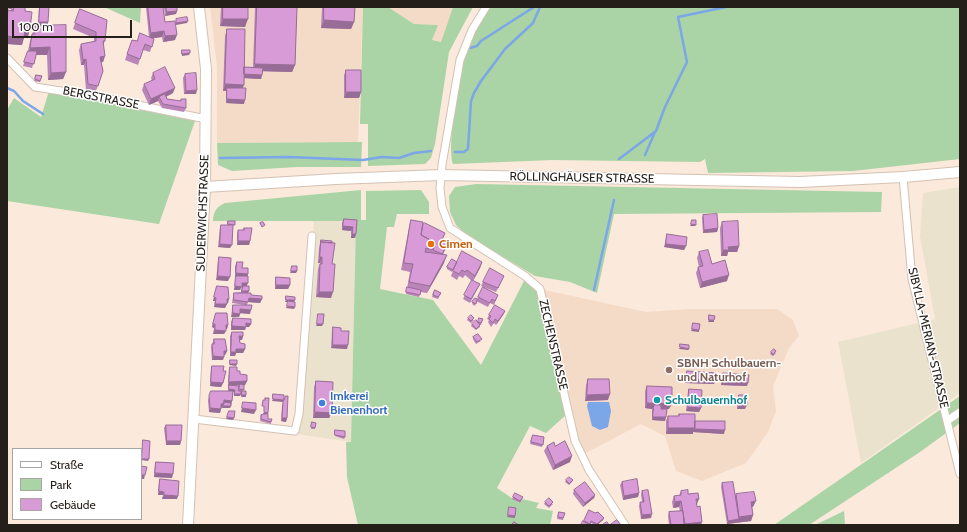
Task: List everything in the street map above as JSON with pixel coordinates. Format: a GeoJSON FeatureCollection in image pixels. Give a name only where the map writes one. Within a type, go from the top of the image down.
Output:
{"type":"FeatureCollection","features":[{"type":"Feature","properties":{"kind":"main road","name":"SUDERWICHSTRASSE"},"geometry":{"type":"LineString","coordinates":[[188,525],[205,187],[206,69],[199,7]]}},
{"type":"Feature","properties":{"kind":"main road","name":"RÖLLINGHÄUSER STRASSE"},"geometry":{"type":"LineString","coordinates":[[205,187],[336,179],[442,175],[800,182],[903,177],[960,172]]}},
{"type":"Feature","properties":{"kind":"street","name":"ZECHENSTRASSE"},"geometry":{"type":"LineString","coordinates":[[486,7],[472,30],[460,60],[440,188],[442,207],[450,228],[525,276],[540,289],[575,441],[589,470],[625,525]]}},
{"type":"Feature","properties":{"kind":"street","name":"BERGSTRASSE"},"geometry":{"type":"LineString","coordinates":[[7,58],[35,87],[94,96],[206,119]]}},
{"type":"Feature","properties":{"kind":"street","name":"SIBYLLA-MERIAN-STRASSE"},"geometry":{"type":"LineString","coordinates":[[903,177],[912,278],[960,474]]}},
{"type":"Feature","properties":{"kind":"street"},"geometry":{"type":"LineString","coordinates":[[194,419],[295,431],[299,414],[312,236]]}},
{"type":"Feature","properties":{"kind":"street"},"geometry":{"type":"LineString","coordinates":[[947,420],[960,412]]}},
{"type":"Feature","properties":{"kind":"shaded area"},"geometry":{"type":"Polygon","coordinates":[[[210,7],[363,7],[358,142],[217,143],[217,67],[210,7]]]}},
{"type":"Feature","properties":{"kind":"shaded area"},"geometry":{"type":"Polygon","coordinates":[[[388,7],[453,7],[441,42],[432,40],[437,25],[414,24],[388,7]]]}},
{"type":"Feature","properties":{"kind":"shaded area"},"geometry":{"type":"Polygon","coordinates":[[[960,187],[960,393],[861,463],[838,342],[935,319],[920,236],[923,193],[960,187]]]}},
{"type":"Feature","properties":{"kind":"shaded area"},"geometry":{"type":"Polygon","coordinates":[[[314,220],[356,221],[351,442],[297,434],[302,410],[314,220]]]}},
{"type":"Feature","properties":{"kind":"shaded area","name":"SBNH Schulbauern- und Naturhof"},"geometry":{"type":"Polygon","coordinates":[[[540,289],[646,312],[689,309],[777,309],[793,320],[799,336],[789,348],[773,386],[776,411],[768,432],[746,463],[702,481],[676,471],[665,436],[641,424],[582,455],[540,289]]]}},
{"type":"Feature","properties":{"kind":"green space"},"geometry":{"type":"Polygon","coordinates":[[[104,7],[141,7],[140,23],[104,7]]]}},
{"type":"Feature","properties":{"kind":"green space"},"geometry":{"type":"Polygon","coordinates":[[[363,7],[388,7],[414,24],[438,25],[432,40],[441,42],[453,7],[473,7],[449,52],[435,144],[431,158],[425,164],[368,166],[368,124],[360,124],[363,7]]]}},
{"type":"Feature","properties":{"kind":"green space"},"geometry":{"type":"Polygon","coordinates":[[[491,7],[960,7],[960,159],[853,171],[708,173],[705,159],[700,162],[553,160],[453,164],[451,153],[453,119],[464,62],[472,36],[491,7]]]}},
{"type":"Feature","properties":{"kind":"green space"},"geometry":{"type":"Polygon","coordinates":[[[49,91],[195,121],[159,224],[7,201],[7,110],[14,98],[41,117],[49,91]]]}},
{"type":"Feature","properties":{"kind":"green space"},"geometry":{"type":"Polygon","coordinates":[[[362,142],[361,167],[297,167],[232,171],[218,165],[217,143],[362,142]]]}},
{"type":"Feature","properties":{"kind":"green space"},"geometry":{"type":"Polygon","coordinates":[[[476,184],[882,192],[881,212],[614,214],[597,293],[570,282],[535,276],[468,236],[456,225],[450,212],[449,196],[455,187],[476,184]]]}},
{"type":"Feature","properties":{"kind":"green space"},"geometry":{"type":"Polygon","coordinates":[[[361,190],[361,220],[366,220],[366,191],[421,190],[429,202],[429,214],[397,214],[394,227],[387,227],[380,289],[433,300],[481,365],[526,277],[540,289],[568,413],[546,433],[530,426],[497,488],[519,503],[522,499],[539,503],[536,508],[553,511],[550,525],[358,525],[347,477],[346,442],[351,442],[356,221],[213,221],[216,210],[225,203],[361,190]]]}},
{"type":"Feature","properties":{"kind":"green space"},"geometry":{"type":"Polygon","coordinates":[[[960,396],[960,423],[920,452],[809,525],[774,525],[960,396]]]}},
{"type":"Feature","properties":{"kind":"green space"},"geometry":{"type":"Polygon","coordinates":[[[844,511],[845,525],[815,525],[844,511]]]}},
{"type":"Feature","properties":{"kind":"water"},"geometry":{"type":"Polygon","coordinates":[[[588,402],[609,402],[611,411],[608,427],[600,430],[592,426],[587,406],[588,402]]]}},
{"type":"Feature","properties":{"kind":"building"},"geometry":{"type":"Polygon","coordinates":[[[14,7],[25,7],[25,11],[32,12],[30,29],[25,29],[24,38],[7,36],[8,10],[13,11],[14,7]]]}},
{"type":"Feature","properties":{"kind":"building"},"geometry":{"type":"Polygon","coordinates":[[[40,7],[49,7],[48,22],[39,22],[40,7]]]}},
{"type":"Feature","properties":{"kind":"building"},"geometry":{"type":"Polygon","coordinates":[[[148,7],[163,7],[165,22],[175,21],[177,35],[165,36],[164,31],[151,33],[148,7]]]}},
{"type":"Feature","properties":{"kind":"building"},"geometry":{"type":"Polygon","coordinates":[[[166,7],[177,7],[177,11],[167,12],[166,7]]]}},
{"type":"Feature","properties":{"kind":"building"},"geometry":{"type":"Polygon","coordinates":[[[223,7],[248,7],[248,19],[223,19],[223,7]]]}},
{"type":"Feature","properties":{"kind":"building"},"geometry":{"type":"Polygon","coordinates":[[[257,7],[297,7],[295,65],[255,64],[257,7]]]}},
{"type":"Feature","properties":{"kind":"building"},"geometry":{"type":"Polygon","coordinates":[[[324,7],[355,7],[354,22],[324,20],[324,7]]]}},
{"type":"Feature","properties":{"kind":"building"},"geometry":{"type":"Polygon","coordinates":[[[80,9],[107,20],[105,41],[103,41],[105,56],[100,57],[103,71],[98,86],[88,84],[86,59],[83,60],[81,44],[96,41],[96,32],[75,23],[80,9]]]}},
{"type":"Feature","properties":{"kind":"building"},"geometry":{"type":"Polygon","coordinates":[[[187,17],[188,21],[176,23],[176,19],[187,17]]]}},
{"type":"Feature","properties":{"kind":"building"},"geometry":{"type":"Polygon","coordinates":[[[66,25],[66,72],[51,73],[50,47],[30,48],[32,34],[35,34],[35,26],[66,25]]]}},
{"type":"Feature","properties":{"kind":"building"},"geometry":{"type":"Polygon","coordinates":[[[227,29],[245,29],[244,85],[225,84],[227,29]]]}},
{"type":"Feature","properties":{"kind":"building"},"geometry":{"type":"Polygon","coordinates":[[[140,33],[154,39],[152,47],[145,44],[140,59],[127,54],[132,40],[137,41],[140,33]]]}},
{"type":"Feature","properties":{"kind":"building"},"geometry":{"type":"Polygon","coordinates":[[[182,50],[190,50],[190,53],[182,54],[182,50]]]}},
{"type":"Feature","properties":{"kind":"building"},"geometry":{"type":"Polygon","coordinates":[[[28,51],[37,51],[34,64],[24,62],[28,51]]]}},
{"type":"Feature","properties":{"kind":"building"},"geometry":{"type":"Polygon","coordinates":[[[165,67],[175,88],[151,99],[144,84],[155,79],[153,73],[165,67]]]}},
{"type":"Feature","properties":{"kind":"building"},"geometry":{"type":"Polygon","coordinates":[[[244,67],[263,68],[262,75],[244,74],[244,67]]]}},
{"type":"Feature","properties":{"kind":"building"},"geometry":{"type":"Polygon","coordinates":[[[346,70],[361,70],[361,92],[346,92],[346,70]]]}},
{"type":"Feature","properties":{"kind":"building"},"geometry":{"type":"Polygon","coordinates":[[[196,73],[197,90],[186,91],[185,74],[196,73]]]}},
{"type":"Feature","properties":{"kind":"building"},"geometry":{"type":"Polygon","coordinates":[[[36,75],[42,76],[40,81],[35,79],[36,75]]]}},
{"type":"Feature","properties":{"kind":"building"},"geometry":{"type":"Polygon","coordinates":[[[227,88],[246,88],[245,100],[227,99],[227,88]]]}},
{"type":"Feature","properties":{"kind":"building"},"geometry":{"type":"Polygon","coordinates":[[[165,94],[167,99],[181,101],[181,99],[186,99],[186,108],[163,104],[159,97],[165,94]]]}},
{"type":"Feature","properties":{"kind":"building"},"geometry":{"type":"Polygon","coordinates":[[[717,214],[718,228],[704,230],[703,215],[717,214]]]}},
{"type":"Feature","properties":{"kind":"building"},"geometry":{"type":"Polygon","coordinates":[[[344,219],[357,220],[356,234],[352,234],[353,227],[343,226],[344,219]]]}},
{"type":"Feature","properties":{"kind":"building"},"geometry":{"type":"Polygon","coordinates":[[[411,220],[423,222],[421,235],[436,243],[432,250],[426,248],[425,252],[447,255],[430,286],[409,282],[413,264],[404,263],[411,220]]]}},
{"type":"Feature","properties":{"kind":"building"},"geometry":{"type":"Polygon","coordinates":[[[692,220],[696,220],[696,225],[691,224],[692,220]]]}},
{"type":"Feature","properties":{"kind":"building"},"geometry":{"type":"Polygon","coordinates":[[[228,221],[235,221],[235,225],[228,224],[228,221]]]}},
{"type":"Feature","properties":{"kind":"building"},"geometry":{"type":"Polygon","coordinates":[[[738,221],[739,246],[728,247],[729,250],[723,250],[722,222],[738,221]]]}},
{"type":"Feature","properties":{"kind":"building"},"geometry":{"type":"Polygon","coordinates":[[[263,222],[265,225],[262,227],[260,223],[263,222]]]}},
{"type":"Feature","properties":{"kind":"building"},"geometry":{"type":"Polygon","coordinates":[[[425,223],[445,233],[442,240],[448,243],[442,254],[433,250],[436,243],[421,235],[423,224],[425,223]]]}},
{"type":"Feature","properties":{"kind":"building"},"geometry":{"type":"Polygon","coordinates":[[[221,225],[233,225],[232,245],[220,244],[221,225]]]}},
{"type":"Feature","properties":{"kind":"building"},"geometry":{"type":"Polygon","coordinates":[[[244,228],[252,228],[250,241],[238,241],[238,230],[244,230],[244,228]]]}},
{"type":"Feature","properties":{"kind":"building"},"geometry":{"type":"Polygon","coordinates":[[[667,234],[687,237],[686,246],[666,244],[667,234]]]}},
{"type":"Feature","properties":{"kind":"building"},"geometry":{"type":"Polygon","coordinates":[[[321,240],[332,241],[332,243],[321,242],[321,240]]]}},
{"type":"Feature","properties":{"kind":"building"},"geometry":{"type":"Polygon","coordinates":[[[321,242],[335,243],[332,264],[335,264],[333,292],[319,292],[320,264],[322,264],[322,257],[320,257],[321,242]]]}},
{"type":"Feature","properties":{"kind":"building"},"geometry":{"type":"Polygon","coordinates":[[[708,250],[712,264],[725,260],[729,275],[702,282],[698,267],[703,266],[699,252],[708,250]]]}},
{"type":"Feature","properties":{"kind":"building"},"geometry":{"type":"Polygon","coordinates":[[[462,251],[482,262],[475,276],[467,270],[465,272],[462,270],[459,274],[453,271],[462,251]]]}},
{"type":"Feature","properties":{"kind":"building"},"geometry":{"type":"Polygon","coordinates":[[[219,257],[231,258],[230,277],[218,276],[219,257]]]}},
{"type":"Feature","properties":{"kind":"building"},"geometry":{"type":"Polygon","coordinates":[[[452,259],[457,262],[453,270],[447,267],[452,259]]]}},
{"type":"Feature","properties":{"kind":"building"},"geometry":{"type":"Polygon","coordinates":[[[237,262],[243,262],[242,268],[248,268],[248,274],[236,273],[237,262]]]}},
{"type":"Feature","properties":{"kind":"building"},"geometry":{"type":"Polygon","coordinates":[[[292,266],[297,266],[297,271],[291,271],[292,266]]]}},
{"type":"Feature","properties":{"kind":"building"},"geometry":{"type":"Polygon","coordinates":[[[490,268],[504,276],[498,288],[483,282],[490,268]]]}},
{"type":"Feature","properties":{"kind":"building"},"geometry":{"type":"Polygon","coordinates":[[[236,276],[248,276],[248,283],[242,283],[242,287],[235,286],[236,276]]]}},
{"type":"Feature","properties":{"kind":"building"},"geometry":{"type":"Polygon","coordinates":[[[276,277],[290,278],[290,285],[276,285],[276,277]]]}},
{"type":"Feature","properties":{"kind":"building"},"geometry":{"type":"Polygon","coordinates":[[[472,280],[480,284],[471,299],[464,295],[472,280]]]}},
{"type":"Feature","properties":{"kind":"building"},"geometry":{"type":"Polygon","coordinates":[[[217,286],[228,287],[229,299],[227,299],[227,304],[215,304],[216,298],[214,297],[217,286]]]}},
{"type":"Feature","properties":{"kind":"building"},"geometry":{"type":"Polygon","coordinates":[[[243,286],[249,286],[249,291],[242,291],[243,286]]]}},
{"type":"Feature","properties":{"kind":"building"},"geometry":{"type":"Polygon","coordinates":[[[407,287],[421,290],[420,295],[406,292],[407,287]]]}},
{"type":"Feature","properties":{"kind":"building"},"geometry":{"type":"Polygon","coordinates":[[[483,287],[498,295],[495,301],[492,299],[490,303],[478,297],[483,287]]]}},
{"type":"Feature","properties":{"kind":"building"},"geometry":{"type":"Polygon","coordinates":[[[435,290],[441,293],[438,297],[433,295],[435,290]]]}},
{"type":"Feature","properties":{"kind":"building"},"geometry":{"type":"Polygon","coordinates":[[[234,293],[251,293],[251,295],[262,296],[262,299],[249,298],[248,302],[234,300],[234,293]]]}},
{"type":"Feature","properties":{"kind":"building"},"geometry":{"type":"Polygon","coordinates":[[[286,296],[295,297],[295,300],[286,300],[286,296]]]}},
{"type":"Feature","properties":{"kind":"building"},"geometry":{"type":"Polygon","coordinates":[[[475,298],[477,299],[476,304],[472,302],[475,298]]]}},
{"type":"Feature","properties":{"kind":"building"},"geometry":{"type":"Polygon","coordinates":[[[288,301],[295,302],[295,307],[287,306],[288,301]]]}},
{"type":"Feature","properties":{"kind":"building"},"geometry":{"type":"Polygon","coordinates":[[[233,305],[252,305],[251,310],[240,309],[240,314],[233,313],[233,305]]]}},
{"type":"Feature","properties":{"kind":"building"},"geometry":{"type":"Polygon","coordinates":[[[495,305],[505,311],[498,321],[495,319],[493,323],[489,319],[491,316],[489,315],[495,305]]]}},
{"type":"Feature","properties":{"kind":"building"},"geometry":{"type":"Polygon","coordinates":[[[216,313],[227,313],[228,325],[226,325],[226,331],[215,330],[215,324],[213,324],[216,313]]]}},
{"type":"Feature","properties":{"kind":"building"},"geometry":{"type":"Polygon","coordinates":[[[318,314],[324,314],[323,324],[317,324],[318,314]]]}},
{"type":"Feature","properties":{"kind":"building"},"geometry":{"type":"Polygon","coordinates":[[[471,315],[474,318],[471,321],[468,318],[471,315]]]}},
{"type":"Feature","properties":{"kind":"building"},"geometry":{"type":"Polygon","coordinates":[[[709,315],[715,316],[714,320],[709,320],[709,315]]]}},
{"type":"Feature","properties":{"kind":"building"},"geometry":{"type":"Polygon","coordinates":[[[233,318],[251,319],[251,324],[246,323],[246,327],[232,326],[233,318]]]}},
{"type":"Feature","properties":{"kind":"building"},"geometry":{"type":"Polygon","coordinates":[[[479,318],[483,319],[481,323],[478,322],[479,318]]]}},
{"type":"Feature","properties":{"kind":"building"},"geometry":{"type":"Polygon","coordinates":[[[476,320],[480,325],[476,329],[472,324],[476,320]]]}},
{"type":"Feature","properties":{"kind":"building"},"geometry":{"type":"Polygon","coordinates":[[[693,323],[700,324],[699,330],[692,329],[693,323]]]}},
{"type":"Feature","properties":{"kind":"building"},"geometry":{"type":"Polygon","coordinates":[[[333,327],[341,328],[341,331],[349,331],[348,345],[333,345],[333,327]]]}},
{"type":"Feature","properties":{"kind":"building"},"geometry":{"type":"Polygon","coordinates":[[[232,332],[243,332],[243,336],[239,336],[240,343],[245,344],[245,349],[236,349],[236,352],[231,352],[232,332]]]}},
{"type":"Feature","properties":{"kind":"building"},"geometry":{"type":"Polygon","coordinates":[[[478,334],[482,339],[477,342],[473,337],[478,334]]]}},
{"type":"Feature","properties":{"kind":"building"},"geometry":{"type":"Polygon","coordinates":[[[214,339],[225,339],[227,351],[224,351],[224,357],[213,356],[212,344],[214,344],[214,339]]]}},
{"type":"Feature","properties":{"kind":"building"},"geometry":{"type":"Polygon","coordinates":[[[680,344],[689,345],[689,349],[680,347],[680,344]]]}},
{"type":"Feature","properties":{"kind":"building"},"geometry":{"type":"Polygon","coordinates":[[[774,349],[776,351],[773,355],[771,352],[774,349]]]}},
{"type":"Feature","properties":{"kind":"building"},"geometry":{"type":"Polygon","coordinates":[[[230,360],[237,360],[237,364],[230,364],[230,360]]]}},
{"type":"Feature","properties":{"kind":"building"},"geometry":{"type":"Polygon","coordinates":[[[212,366],[224,366],[223,371],[226,371],[223,383],[211,382],[212,366]]]}},
{"type":"Feature","properties":{"kind":"building"},"geometry":{"type":"Polygon","coordinates":[[[230,367],[237,367],[237,371],[240,371],[240,374],[247,375],[247,381],[229,382],[230,367]]]}},
{"type":"Feature","properties":{"kind":"building"},"geometry":{"type":"Polygon","coordinates":[[[687,371],[716,373],[715,381],[686,379],[687,371]]]}},
{"type":"Feature","properties":{"kind":"building"},"geometry":{"type":"Polygon","coordinates":[[[723,373],[749,375],[748,383],[722,381],[723,373]]]}},
{"type":"Feature","properties":{"kind":"building"},"geometry":{"type":"Polygon","coordinates":[[[588,379],[609,379],[610,394],[587,395],[588,379]]]}},
{"type":"Feature","properties":{"kind":"building","name":"Imkerei Bienenhort"},"geometry":{"type":"Polygon","coordinates":[[[316,381],[333,382],[332,413],[315,412],[316,381]]]}},
{"type":"Feature","properties":{"kind":"building"},"geometry":{"type":"Polygon","coordinates":[[[240,384],[244,385],[244,390],[239,389],[240,384]]]}},
{"type":"Feature","properties":{"kind":"building"},"geometry":{"type":"Polygon","coordinates":[[[229,385],[239,386],[238,391],[241,391],[241,394],[234,394],[235,390],[229,389],[229,385]]]}},
{"type":"Feature","properties":{"kind":"building","name":"Schulbauernhof"},"geometry":{"type":"Polygon","coordinates":[[[647,386],[672,387],[672,404],[647,403],[647,386]]]}},
{"type":"Feature","properties":{"kind":"building"},"geometry":{"type":"Polygon","coordinates":[[[689,389],[702,390],[701,408],[688,407],[689,389]]]}},
{"type":"Feature","properties":{"kind":"building"},"geometry":{"type":"Polygon","coordinates":[[[211,391],[233,391],[232,401],[224,400],[224,404],[221,404],[221,409],[210,408],[209,396],[211,391]]]}},
{"type":"Feature","properties":{"kind":"building"},"geometry":{"type":"Polygon","coordinates":[[[242,391],[246,391],[246,395],[242,395],[242,391]]]}},
{"type":"Feature","properties":{"kind":"building"},"geometry":{"type":"Polygon","coordinates":[[[273,394],[284,395],[284,400],[273,399],[273,394]]]}},
{"type":"Feature","properties":{"kind":"building"},"geometry":{"type":"Polygon","coordinates":[[[739,395],[747,395],[747,405],[739,405],[739,395]]]}},
{"type":"Feature","properties":{"kind":"building"},"geometry":{"type":"Polygon","coordinates":[[[286,396],[288,396],[287,418],[282,418],[283,402],[286,396]]]}},
{"type":"Feature","properties":{"kind":"building"},"geometry":{"type":"Polygon","coordinates":[[[265,398],[269,398],[268,413],[264,412],[264,406],[262,406],[265,398]]]}},
{"type":"Feature","properties":{"kind":"building"},"geometry":{"type":"Polygon","coordinates":[[[224,402],[231,403],[231,406],[223,406],[224,402]]]}},
{"type":"Feature","properties":{"kind":"building"},"geometry":{"type":"Polygon","coordinates":[[[243,402],[256,403],[256,410],[242,408],[243,402]]]}},
{"type":"Feature","properties":{"kind":"building"},"geometry":{"type":"Polygon","coordinates":[[[654,405],[661,405],[661,409],[667,409],[666,417],[653,417],[654,405]]]}},
{"type":"Feature","properties":{"kind":"building"},"geometry":{"type":"Polygon","coordinates":[[[229,411],[235,411],[234,418],[227,417],[229,411]]]}},
{"type":"Feature","properties":{"kind":"building"},"geometry":{"type":"Polygon","coordinates":[[[268,414],[268,419],[272,419],[271,422],[261,419],[261,415],[268,414]]]}},
{"type":"Feature","properties":{"kind":"building"},"geometry":{"type":"Polygon","coordinates":[[[679,414],[695,414],[695,428],[668,428],[668,416],[679,416],[679,414]]]}},
{"type":"Feature","properties":{"kind":"building"},"geometry":{"type":"Polygon","coordinates":[[[695,421],[725,421],[725,430],[695,429],[695,421]]]}},
{"type":"Feature","properties":{"kind":"building"},"geometry":{"type":"Polygon","coordinates":[[[312,422],[316,423],[315,428],[311,427],[312,422]]]}},
{"type":"Feature","properties":{"kind":"building"},"geometry":{"type":"Polygon","coordinates":[[[166,425],[182,425],[181,441],[167,441],[166,425]]]}},
{"type":"Feature","properties":{"kind":"building"},"geometry":{"type":"Polygon","coordinates":[[[335,430],[345,431],[345,437],[335,435],[335,430]]]}},
{"type":"Feature","properties":{"kind":"building"},"geometry":{"type":"Polygon","coordinates":[[[533,435],[544,437],[543,445],[531,442],[533,435]]]}},
{"type":"Feature","properties":{"kind":"building"},"geometry":{"type":"Polygon","coordinates":[[[143,440],[150,441],[149,459],[142,459],[143,440]]]}},
{"type":"Feature","properties":{"kind":"building"},"geometry":{"type":"Polygon","coordinates":[[[565,441],[572,456],[555,465],[547,446],[554,442],[555,446],[565,441]]]}},
{"type":"Feature","properties":{"kind":"building"},"geometry":{"type":"Polygon","coordinates":[[[156,462],[174,463],[173,474],[155,473],[156,462]]]}},
{"type":"Feature","properties":{"kind":"building"},"geometry":{"type":"Polygon","coordinates":[[[142,466],[147,467],[145,475],[142,475],[142,466]]]}},
{"type":"Feature","properties":{"kind":"building"},"geometry":{"type":"Polygon","coordinates":[[[569,477],[573,480],[569,484],[566,480],[569,477]]]}},
{"type":"Feature","properties":{"kind":"building"},"geometry":{"type":"Polygon","coordinates":[[[160,479],[179,481],[178,496],[164,495],[164,492],[159,491],[160,479]]]}},
{"type":"Feature","properties":{"kind":"building"},"geometry":{"type":"Polygon","coordinates":[[[637,479],[639,493],[624,496],[622,482],[637,479]]]}},
{"type":"Feature","properties":{"kind":"building"},"geometry":{"type":"Polygon","coordinates":[[[585,482],[595,495],[585,503],[574,490],[585,482]]]}},
{"type":"Feature","properties":{"kind":"building"},"geometry":{"type":"Polygon","coordinates":[[[733,482],[739,519],[728,521],[722,483],[733,482]]]}},
{"type":"Feature","properties":{"kind":"building"},"geometry":{"type":"Polygon","coordinates":[[[648,490],[652,514],[642,515],[640,502],[644,502],[642,491],[648,490]]]}},
{"type":"Feature","properties":{"kind":"building"},"geometry":{"type":"Polygon","coordinates":[[[688,490],[688,494],[698,493],[699,499],[696,499],[697,507],[700,506],[702,522],[685,524],[681,501],[675,502],[674,496],[681,495],[681,491],[688,490]]]}},
{"type":"Feature","properties":{"kind":"building"},"geometry":{"type":"Polygon","coordinates":[[[754,492],[756,501],[751,502],[753,515],[739,517],[736,494],[754,492]]]}},
{"type":"Feature","properties":{"kind":"building"},"geometry":{"type":"Polygon","coordinates":[[[515,493],[523,497],[520,501],[513,497],[515,493]]]}},
{"type":"Feature","properties":{"kind":"building"},"geometry":{"type":"Polygon","coordinates":[[[549,498],[553,502],[549,506],[545,502],[549,498]]]}},
{"type":"Feature","properties":{"kind":"building"},"geometry":{"type":"Polygon","coordinates":[[[509,507],[516,508],[515,516],[508,515],[509,507]]]}},
{"type":"Feature","properties":{"kind":"building"},"geometry":{"type":"Polygon","coordinates":[[[589,510],[595,513],[598,512],[604,518],[597,524],[591,521],[590,524],[584,521],[589,510]]]}},
{"type":"Feature","properties":{"kind":"building"},"geometry":{"type":"Polygon","coordinates":[[[683,511],[684,525],[671,525],[669,512],[683,511]]]}},
{"type":"Feature","properties":{"kind":"building"},"geometry":{"type":"Polygon","coordinates":[[[559,512],[565,513],[563,518],[558,517],[559,512]]]}},
{"type":"Feature","properties":{"kind":"building"},"geometry":{"type":"Polygon","coordinates":[[[617,520],[621,525],[610,525],[617,520]]]}},
{"type":"Feature","properties":{"kind":"building"},"geometry":{"type":"Polygon","coordinates":[[[583,521],[588,524],[581,525],[583,521]]]}},
{"type":"Feature","properties":{"kind":"building"},"geometry":{"type":"Polygon","coordinates":[[[514,522],[519,525],[512,525],[514,522]]]}},
{"type":"Feature","properties":{"kind":"building"},"geometry":{"type":"Polygon","coordinates":[[[607,522],[609,525],[602,525],[607,522]]]}},
{"type":"Feature","properties":{"kind":"waterway"},"geometry":{"type":"LineString","coordinates":[[470,48],[477,46],[481,41],[534,7]]}},
{"type":"Feature","properties":{"kind":"waterway"},"geometry":{"type":"LineString","coordinates":[[455,152],[464,152],[468,149],[471,101],[481,81],[505,49],[533,23],[540,7]]}},
{"type":"Feature","properties":{"kind":"waterway"},"geometry":{"type":"LineString","coordinates":[[619,159],[656,131],[665,107],[687,62],[678,17],[726,7]]}},
{"type":"Feature","properties":{"kind":"waterway"},"geometry":{"type":"LineString","coordinates":[[7,88],[14,91],[23,101],[43,114]]}},
{"type":"Feature","properties":{"kind":"waterway"},"geometry":{"type":"LineString","coordinates":[[645,155],[655,132]]}},
{"type":"Feature","properties":{"kind":"waterway"},"geometry":{"type":"LineString","coordinates":[[220,158],[288,157],[363,160],[382,157],[399,158],[414,153],[431,151]]}},
{"type":"Feature","properties":{"kind":"waterway"},"geometry":{"type":"LineString","coordinates":[[594,290],[614,200]]}},
{"type":"Feature","properties":{"kind":"place","name":"Cimen"},"geometry":{"type":"Point","coordinates":[431,244]}},
{"type":"Feature","properties":{"kind":"place","name":"SBNH Schulbauern- und Naturhof"},"geometry":{"type":"Point","coordinates":[669,370]}},
{"type":"Feature","properties":{"kind":"place","name":"Schulbauernhof"},"geometry":{"type":"Point","coordinates":[657,400]}},
{"type":"Feature","properties":{"kind":"place","name":"Imkerei Bienenhort"},"geometry":{"type":"Point","coordinates":[322,403]}}]}
